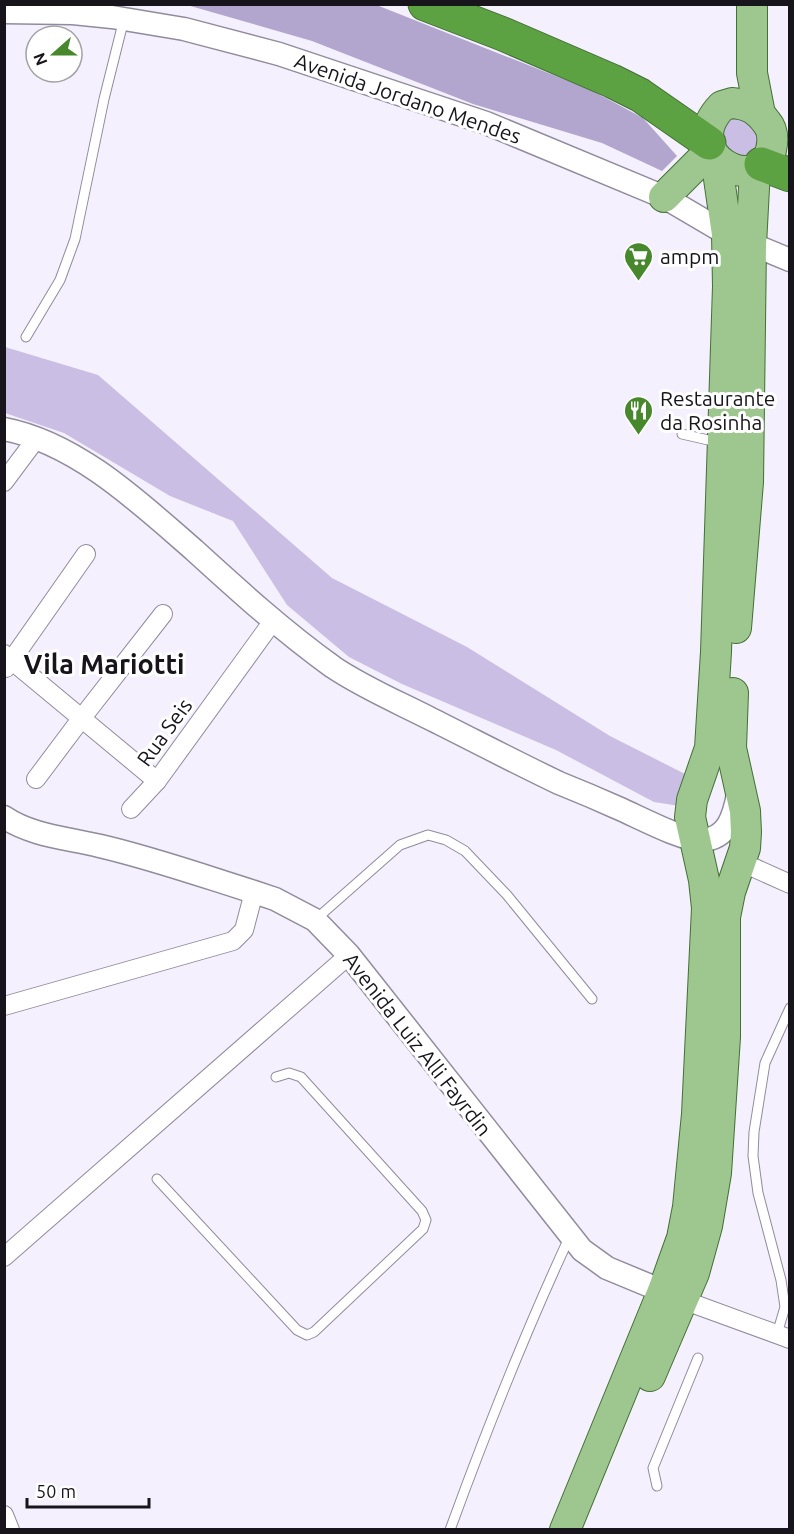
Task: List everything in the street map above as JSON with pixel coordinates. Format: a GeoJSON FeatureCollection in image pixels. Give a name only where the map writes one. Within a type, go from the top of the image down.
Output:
{"type":"FeatureCollection","features":[{"type":"Feature","properties":{"kind":"highway"},"geometry":{"type":"LineString","coordinates":[[425,4],[503,34],[640,95],[712,150]]}},
{"type":"Feature","properties":{"kind":"main road"},"geometry":{"type":"LineString","coordinates":[[736,4],[743,71],[760,114]]}},
{"type":"Feature","properties":{"kind":"main road"},"geometry":{"type":"LineString","coordinates":[[565,1530],[673,1295],[694,1273],[707,1226],[716,1173],[725,1037],[725,917],[730,892],[741,862],[746,832],[745,811],[731,748],[734,651],[748,482],[739,239],[712,150],[710,122],[722,106],[730,87],[743,71],[752,4]]}},
{"type":"Feature","properties":{"kind":"main road"},"geometry":{"type":"LineString","coordinates":[[586,1530],[673,1295],[686,1217],[697,1114],[707,908],[704,880],[690,817],[692,800],[710,748],[716,652],[728,286],[739,239],[768,170],[773,139],[769,125],[752,107],[742,104],[722,106]]}},
{"type":"Feature","properties":{"kind":"main road"},"geometry":{"type":"LineString","coordinates":[[712,150],[727,167],[741,171],[768,170]]}},
{"type":"Feature","properties":{"kind":"main road"},"geometry":{"type":"LineString","coordinates":[[664,197],[712,150]]}},
{"type":"Feature","properties":{"kind":"street","name":"Avenida Jordano Mendes"},"geometry":{"type":"LineString","coordinates":[[4,12],[73,13],[124,19],[184,29],[279,54],[486,123],[664,197],[739,239],[789,260]]}},
{"type":"Feature","properties":{"kind":"street"},"geometry":{"type":"LineString","coordinates":[[4,429],[36,439],[70,455],[127,494],[273,621],[335,668],[373,691],[560,783],[668,830],[704,840],[718,836],[734,818],[739,787]]}},
{"type":"Feature","properties":{"kind":"street"},"geometry":{"type":"LineString","coordinates":[[4,482],[36,439]]}},
{"type":"Feature","properties":{"kind":"street"},"geometry":{"type":"LineString","coordinates":[[86,554],[7,661],[157,781]]}},
{"type":"Feature","properties":{"kind":"street"},"geometry":{"type":"LineString","coordinates":[[36,779],[163,614]]}},
{"type":"Feature","properties":{"kind":"street","name":"Rua Seis"},"geometry":{"type":"LineString","coordinates":[[131,809],[157,781],[273,621]]}},
{"type":"Feature","properties":{"kind":"street","name":"Avenida Luiz Alli Fayrdin"},"geometry":{"type":"LineString","coordinates":[[4,817],[31,830],[111,849],[254,892],[275,899],[315,920],[349,955],[582,1250],[607,1268],[783,1336]]}},
{"type":"Feature","properties":{"kind":"street"},"geometry":{"type":"LineString","coordinates":[[741,862],[789,884]]}},
{"type":"Feature","properties":{"kind":"street"},"geometry":{"type":"LineString","coordinates":[[4,1006],[233,941],[244,930],[254,892]]}},
{"type":"Feature","properties":{"kind":"street"},"geometry":{"type":"LineString","coordinates":[[4,1257],[349,955]]}},
{"type":"Feature","properties":{"kind":"street"},"geometry":{"type":"LineString","coordinates":[[4,1515],[10,1530]]}},
{"type":"Feature","properties":{"kind":"lane"},"geometry":{"type":"LineString","coordinates":[[26,337],[60,280],[75,238],[104,99],[124,19]]}},
{"type":"Feature","properties":{"kind":"lane"},"geometry":{"type":"LineString","coordinates":[[682,434],[723,443]]}},
{"type":"Feature","properties":{"kind":"lane"},"geometry":{"type":"LineString","coordinates":[[315,920],[400,845],[428,835],[446,840],[465,850],[507,895],[592,999]]}},
{"type":"Feature","properties":{"kind":"lane"},"geometry":{"type":"LineString","coordinates":[[783,1336],[785,1307],[781,1280],[758,1193],[753,1144],[765,1062],[789,1008]]}},
{"type":"Feature","properties":{"kind":"lane"},"geometry":{"type":"LineString","coordinates":[[157,1179],[297,1330],[307,1335],[314,1332],[423,1229],[426,1220],[422,1211],[301,1077],[289,1073],[276,1077]]}},
{"type":"Feature","properties":{"kind":"lane"},"geometry":{"type":"LineString","coordinates":[[450,1530],[536,1312],[570,1235]]}},
{"type":"Feature","properties":{"kind":"lane"},"geometry":{"type":"LineString","coordinates":[[657,1486],[653,1468],[698,1358]]}},
{"type":"Feature","properties":{"kind":"shaded area"},"geometry":{"type":"Polygon","coordinates":[[[374,4],[591,90],[643,118],[677,156],[662,171],[602,143],[473,104],[312,41],[187,5],[374,4]]]}},
{"type":"Feature","properties":{"kind":"shaded area"},"geometry":{"type":"Polygon","coordinates":[[[729,118],[742,120],[751,126],[761,148],[734,163],[719,130],[729,118]]]}},
{"type":"Feature","properties":{"kind":"shaded area"},"geometry":{"type":"Polygon","coordinates":[[[5,347],[98,375],[332,578],[467,647],[610,736],[689,776],[686,807],[654,802],[556,750],[402,684],[349,657],[287,605],[233,521],[170,496],[64,433],[5,413],[5,347]]]}},
{"type":"Feature","properties":{"kind":"place","name":"ampm"},"geometry":{"type":"Point","coordinates":[639,282]}},
{"type":"Feature","properties":{"kind":"place","name":"Restaurante da Rosinha"},"geometry":{"type":"Point","coordinates":[639,436]}},
{"type":"Feature","properties":{"kind":"district","name":"Vila Mariotti"},"geometry":{"type":"Point","coordinates":[104,664]}}]}
